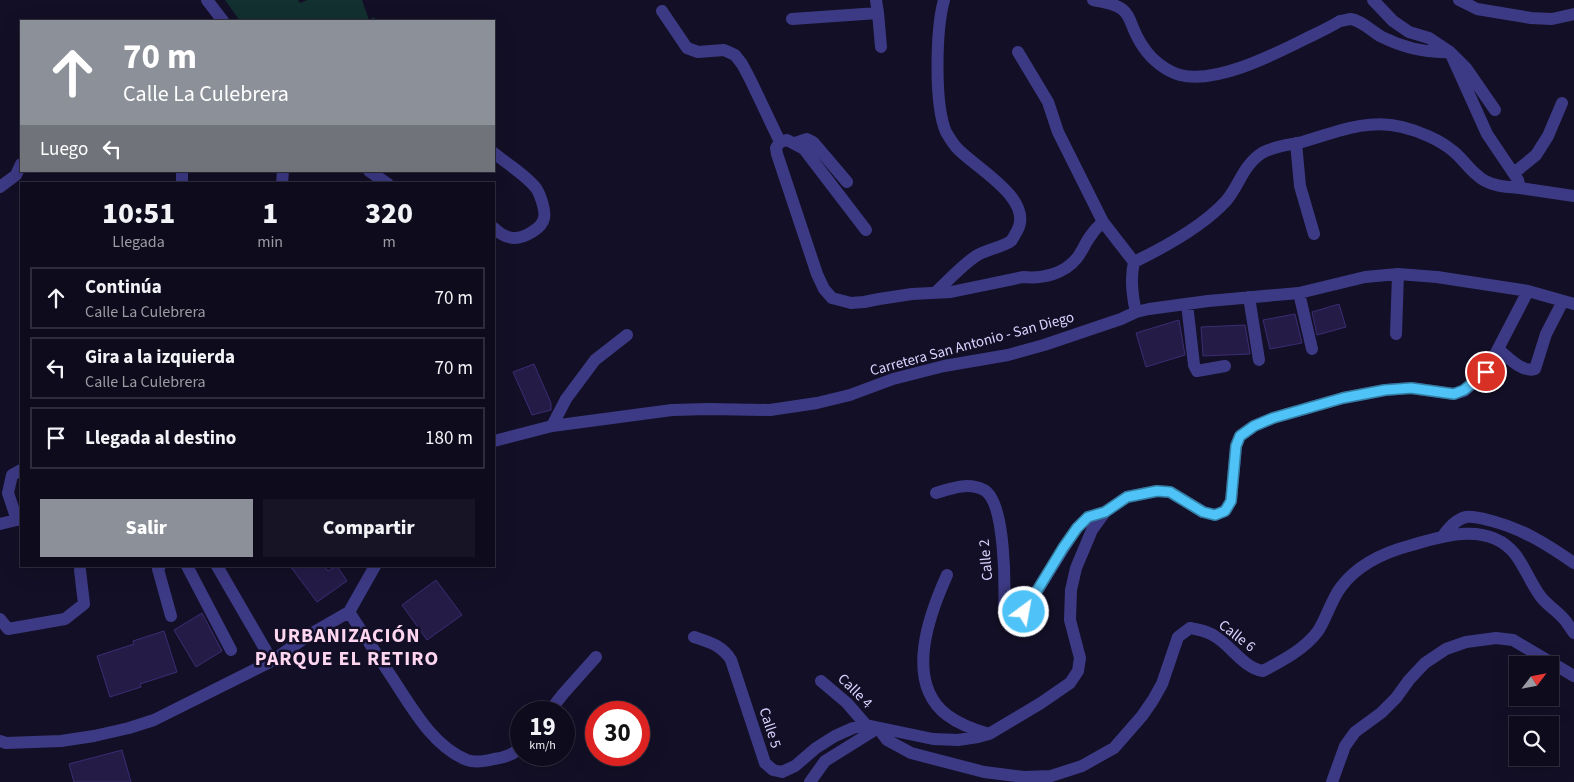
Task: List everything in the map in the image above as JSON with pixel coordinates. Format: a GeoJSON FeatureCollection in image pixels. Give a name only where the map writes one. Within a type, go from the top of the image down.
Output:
{"type":"FeatureCollection","features":[{"type":"Feature","properties":{"kind":"street"},"geometry":{"type":"LineString","coordinates":[[207,0],[222,20]]}},
{"type":"Feature","properties":{"kind":"street"},"geometry":{"type":"LineString","coordinates":[[936,292],[976,256],[1011,241],[1021,220],[1013,200],[1004,188],[955,147],[946,132],[940,113],[938,94],[938,43],[940,14],[944,0]]}},
{"type":"Feature","properties":{"kind":"street"},"geometry":{"type":"LineString","coordinates":[[1093,0],[1117,5],[1129,16],[1144,48],[1149,54],[1171,71],[1181,75],[1203,76],[1228,72],[1275,54],[1340,21],[1351,19],[1381,36],[1404,46],[1439,53],[1450,52]]}},
{"type":"Feature","properties":{"kind":"street"},"geometry":{"type":"LineString","coordinates":[[1373,0],[1393,21],[1409,32],[1428,38],[1450,52],[1466,68],[1495,110]]}},
{"type":"Feature","properties":{"kind":"street"},"geometry":{"type":"LineString","coordinates":[[1459,0],[1477,9],[1531,18],[1552,18],[1574,14]]}},
{"type":"Feature","properties":{"kind":"street"},"geometry":{"type":"LineString","coordinates":[[792,19],[877,6],[881,47]]}},
{"type":"Feature","properties":{"kind":"street"},"geometry":{"type":"LineString","coordinates":[[662,11],[687,48],[698,52],[724,50],[735,55],[742,64],[780,142]]}},
{"type":"Feature","properties":{"kind":"street"},"geometry":{"type":"LineString","coordinates":[[1018,52],[1048,102],[1058,132],[1103,222],[1134,262]]}},
{"type":"Feature","properties":{"kind":"street"},"geometry":{"type":"LineString","coordinates":[[1450,52],[1487,134],[1514,173],[1520,188]]}},
{"type":"Feature","properties":{"kind":"street"},"geometry":{"type":"LineString","coordinates":[[1514,173],[1536,155],[1548,136],[1562,104]]}},
{"type":"Feature","properties":{"kind":"street"},"geometry":{"type":"LineString","coordinates":[[1136,312],[1131,272],[1134,262],[1176,239],[1214,212],[1226,200],[1246,167],[1262,153],[1280,146],[1323,136],[1349,127],[1385,124],[1402,126],[1419,132],[1453,150],[1478,177],[1493,185],[1574,196]]}},
{"type":"Feature","properties":{"kind":"street"},"geometry":{"type":"LineString","coordinates":[[795,143],[807,139],[813,142],[847,182]]}},
{"type":"Feature","properties":{"kind":"street"},"geometry":{"type":"LineString","coordinates":[[866,230],[804,149],[787,140],[780,142],[776,148],[777,154],[817,274],[824,289],[832,298],[852,303],[936,292],[951,292],[1023,277],[1052,276],[1076,259],[1092,234],[1103,222]]}},
{"type":"Feature","properties":{"kind":"street"},"geometry":{"type":"LineString","coordinates":[[1296,143],[1300,186],[1314,234]]}},
{"type":"Feature","properties":{"kind":"street"},"geometry":{"type":"LineString","coordinates":[[495,154],[536,188],[542,200],[544,218],[538,229],[523,238],[512,238],[499,233],[495,229]]}},
{"type":"Feature","properties":{"kind":"street"},"geometry":{"type":"LineString","coordinates":[[0,187],[16,175],[20,166]]}},
{"type":"Feature","properties":{"kind":"street"},"geometry":{"type":"LineString","coordinates":[[370,172],[385,182]]}},
{"type":"Feature","properties":{"kind":"street"},"geometry":{"type":"LineString","coordinates":[[1396,334],[1398,274]]}},
{"type":"Feature","properties":{"kind":"street","name":"Carretera San Antonio - San Diego"},"geometry":{"type":"LineString","coordinates":[[495,441],[552,426],[672,410],[770,410],[817,403],[850,395],[893,379],[944,366],[1008,355],[1044,346],[1149,309],[1299,293],[1365,277],[1398,274],[1437,277],[1528,291],[1569,302]]}},
{"type":"Feature","properties":{"kind":"street"},"geometry":{"type":"LineString","coordinates":[[810,782],[825,761],[872,726],[933,739],[958,740],[989,734],[1042,703],[1070,682],[1078,671],[1080,658],[1070,620],[1071,590],[1076,568],[1092,530],[1105,512],[1127,497],[1157,491],[1170,492],[1203,512],[1215,515],[1225,511],[1231,501],[1236,446],[1240,436],[1254,426],[1273,418],[1343,398],[1385,390],[1411,388],[1454,394],[1464,390],[1486,372],[1528,291]]}},
{"type":"Feature","properties":{"kind":"street"},"geometry":{"type":"LineString","coordinates":[[1299,293],[1312,349]]}},
{"type":"Feature","properties":{"kind":"street"},"geometry":{"type":"LineString","coordinates":[[1249,297],[1258,360]]}},
{"type":"Feature","properties":{"kind":"street"},"geometry":{"type":"LineString","coordinates":[[1498,349],[1523,368],[1535,369],[1546,334],[1569,302]]}},
{"type":"Feature","properties":{"kind":"street"},"geometry":{"type":"LineString","coordinates":[[1187,304],[1194,365],[1197,370],[1226,366]]}},
{"type":"Feature","properties":{"kind":"street"},"geometry":{"type":"LineString","coordinates":[[552,426],[566,399],[595,360],[627,335]]}},
{"type":"Feature","properties":{"kind":"street"},"geometry":{"type":"LineString","coordinates":[[0,524],[19,520],[8,493],[12,475],[20,471]]}},
{"type":"Feature","properties":{"kind":"street","name":"Calle 2"},"geometry":{"type":"LineString","coordinates":[[936,493],[958,487],[972,486],[986,491],[993,500],[1004,550],[1004,612],[1009,618],[1018,618],[1024,612],[1077,528],[1088,517],[1105,512]]}},
{"type":"Feature","properties":{"kind":"street"},"geometry":{"type":"LineString","coordinates":[[1442,536],[1456,522],[1465,517],[1483,519],[1510,525],[1540,540],[1574,563]]}},
{"type":"Feature","properties":{"kind":"street","name":"Calle 6"},"geometry":{"type":"LineString","coordinates":[[872,726],[896,747],[911,754],[984,772],[1024,777],[1051,776],[1082,766],[1114,748],[1142,716],[1162,684],[1178,637],[1190,628],[1203,630],[1216,637],[1253,670],[1263,672],[1292,654],[1310,639],[1318,630],[1341,587],[1359,568],[1384,553],[1442,536],[1460,533],[1484,535],[1500,542],[1514,553],[1528,573],[1540,596],[1563,618],[1574,633]]}},
{"type":"Feature","properties":{"kind":"street"},"geometry":{"type":"LineString","coordinates":[[159,567],[158,569],[171,616]]}},
{"type":"Feature","properties":{"kind":"street"},"geometry":{"type":"LineString","coordinates":[[188,567],[230,650]]}},
{"type":"Feature","properties":{"kind":"street"},"geometry":{"type":"LineString","coordinates":[[218,567],[272,661]]}},
{"type":"Feature","properties":{"kind":"street"},"geometry":{"type":"LineString","coordinates":[[2,744],[60,741],[94,736],[154,720],[272,661],[309,635],[349,612],[373,567]]}},
{"type":"Feature","properties":{"kind":"street"},"geometry":{"type":"LineString","coordinates":[[0,619],[8,629],[65,619],[84,604],[80,570]]}},
{"type":"Feature","properties":{"kind":"street"},"geometry":{"type":"LineString","coordinates":[[947,575],[930,619],[923,648],[926,683],[931,697],[946,714],[989,734]]}},
{"type":"Feature","properties":{"kind":"street"},"geometry":{"type":"LineString","coordinates":[[349,612],[413,710],[436,739],[450,750],[469,760],[486,761],[503,758],[510,754]]}},
{"type":"Feature","properties":{"kind":"street","name":"Calle 5"},"geometry":{"type":"LineString","coordinates":[[694,637],[717,645],[731,660],[765,763],[773,770],[782,772],[795,766],[816,748],[835,736],[853,728],[872,726]]}},
{"type":"Feature","properties":{"kind":"street"},"geometry":{"type":"LineString","coordinates":[[1332,782],[1345,746],[1355,732],[1380,714],[1425,663],[1446,649],[1466,642],[1496,638],[1513,640],[1574,676]]}},
{"type":"Feature","properties":{"kind":"street"},"geometry":{"type":"LineString","coordinates":[[558,701],[596,657]]}},
{"type":"Feature","properties":{"kind":"street","name":"Calle 4"},"geometry":{"type":"LineString","coordinates":[[821,681],[872,726]]}},
{"type":"Feature","properties":{"kind":"green space"},"geometry":{"type":"Polygon","coordinates":[[[225,0],[298,0],[300,3],[307,0],[362,0],[369,20],[239,20],[225,0]]]}},
{"type":"Feature","properties":{"kind":"building"},"geometry":{"type":"Polygon","coordinates":[[[1339,304],[1346,327],[1317,335],[1312,312],[1339,304]]]}},
{"type":"Feature","properties":{"kind":"building"},"geometry":{"type":"Polygon","coordinates":[[[1295,314],[1302,343],[1270,349],[1263,320],[1295,314]]]}},
{"type":"Feature","properties":{"kind":"building"},"geometry":{"type":"Polygon","coordinates":[[[1179,320],[1185,355],[1146,367],[1136,333],[1179,320]]]}},
{"type":"Feature","properties":{"kind":"building"},"geometry":{"type":"Polygon","coordinates":[[[1245,325],[1250,354],[1203,356],[1201,327],[1245,325]]]}},
{"type":"Feature","properties":{"kind":"building"},"geometry":{"type":"Polygon","coordinates":[[[534,364],[551,403],[551,410],[532,415],[513,372],[534,364]]]}},
{"type":"Feature","properties":{"kind":"building"},"geometry":{"type":"Polygon","coordinates":[[[291,567],[325,567],[328,571],[338,567],[347,581],[317,602],[291,567]]]}},
{"type":"Feature","properties":{"kind":"building"},"geometry":{"type":"Polygon","coordinates":[[[436,580],[462,615],[427,640],[402,605],[436,580]]]}},
{"type":"Feature","properties":{"kind":"building"},"geometry":{"type":"Polygon","coordinates":[[[202,613],[222,651],[196,667],[174,630],[202,613]]]}},
{"type":"Feature","properties":{"kind":"building"},"geometry":{"type":"Polygon","coordinates":[[[164,631],[177,672],[140,684],[141,687],[110,697],[97,656],[134,644],[133,641],[164,631]]]}},
{"type":"Feature","properties":{"kind":"building"},"geometry":{"type":"Polygon","coordinates":[[[122,750],[131,782],[74,782],[69,764],[122,750]]]}},
{"type":"Feature","properties":{"kind":"district","name":"URBANIZACIÓN PARQUE EL RETIRO"},"geometry":{"type":"Point","coordinates":[347,648]}},
{"type":"Feature","properties":{"kind":"route"},"geometry":{"type":"LineString","coordinates":[[1024,612],[1077,528],[1088,517],[1105,512],[1127,497],[1157,491],[1170,492],[1203,512],[1215,515],[1225,511],[1231,501],[1236,446],[1240,436],[1254,426],[1273,418],[1343,398],[1385,390],[1411,388],[1454,394],[1464,390],[1486,372]]}}]}
